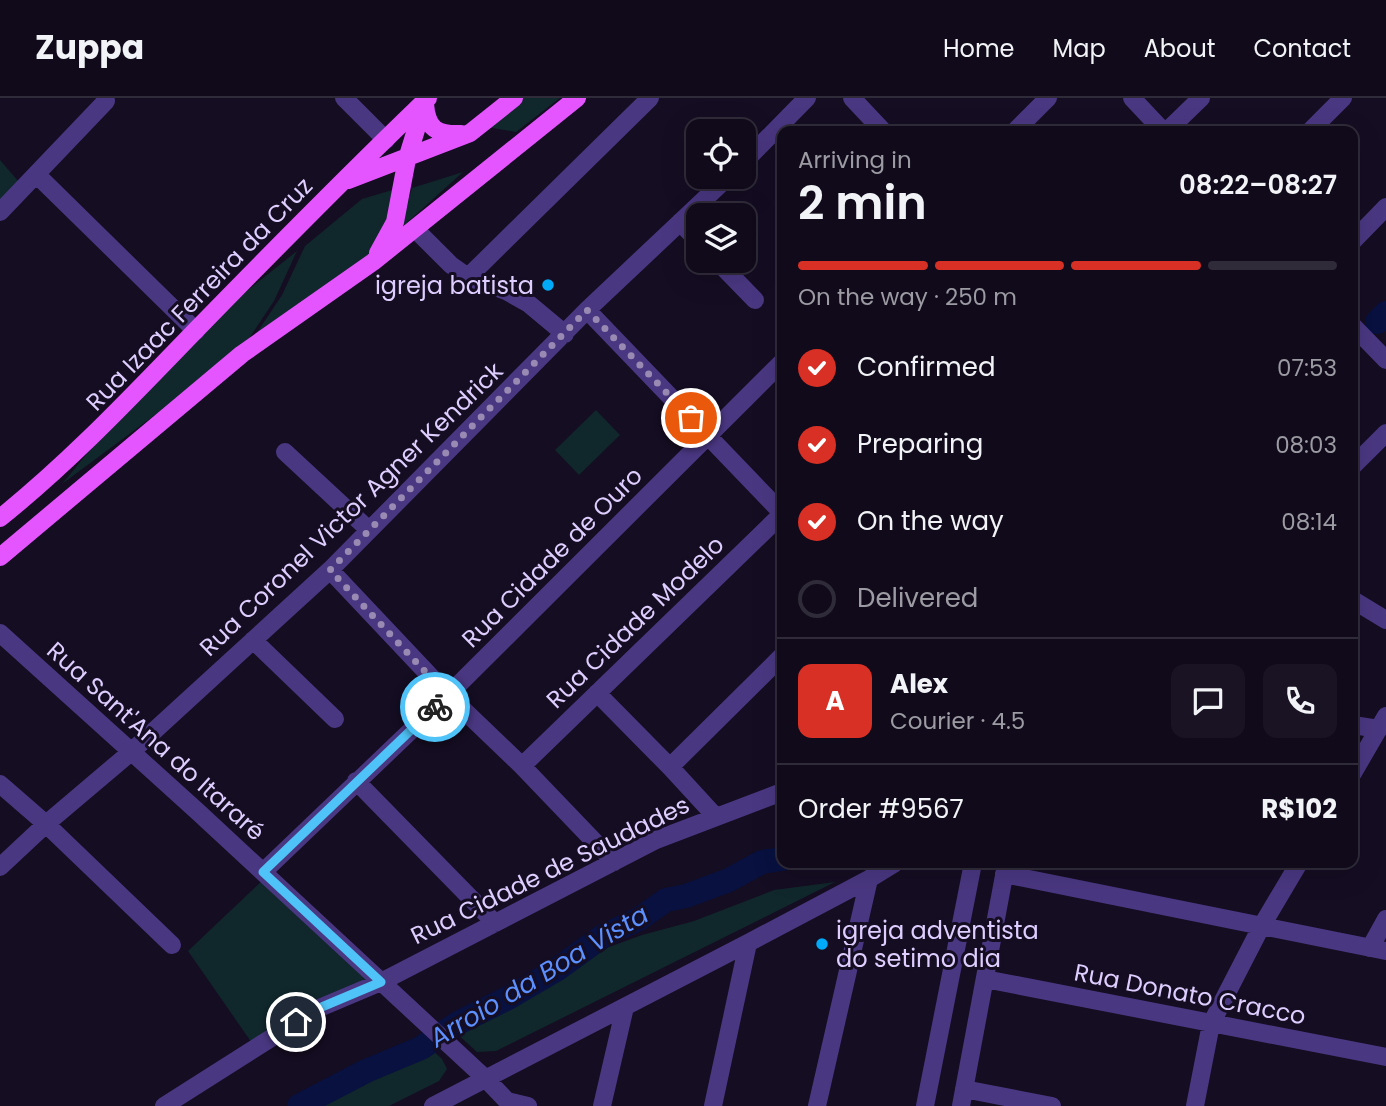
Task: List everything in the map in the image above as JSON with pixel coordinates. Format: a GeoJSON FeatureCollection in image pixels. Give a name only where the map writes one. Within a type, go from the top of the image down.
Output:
{"type":"FeatureCollection","features":[{"type":"Feature","properties":{"kind":"main road"},"geometry":{"type":"LineString","coordinates":[[342,183],[470,133],[514,98]]}},
{"type":"Feature","properties":{"kind":"main road"},"geometry":{"type":"LineString","coordinates":[[0,556],[242,354],[373,262],[577,98]]}},
{"type":"Feature","properties":{"kind":"main road","name":"Rua Izaac Ferreira da Cruz"},"geometry":{"type":"LineString","coordinates":[[0,519],[121,410],[427,99]]}},
{"type":"Feature","properties":{"kind":"main road"},"geometry":{"type":"LineString","coordinates":[[427,99],[426,118],[431,126],[450,135],[470,133]]}},
{"type":"Feature","properties":{"kind":"main road"},"geometry":{"type":"LineString","coordinates":[[373,262],[395,222],[407,159],[427,99]]}},
{"type":"Feature","properties":{"kind":"street"},"geometry":{"type":"LineString","coordinates":[[344,98],[386,140]]}},
{"type":"Feature","properties":{"kind":"street"},"geometry":{"type":"LineString","coordinates":[[468,277],[650,98]]}},
{"type":"Feature","properties":{"kind":"street"},"geometry":{"type":"LineString","coordinates":[[785,126],[807,98]]}},
{"type":"Feature","properties":{"kind":"street"},"geometry":{"type":"LineString","coordinates":[[852,98],[878,126]]}},
{"type":"Feature","properties":{"kind":"street"},"geometry":{"type":"LineString","coordinates":[[1020,126],[1048,98]]}},
{"type":"Feature","properties":{"kind":"street"},"geometry":{"type":"LineString","coordinates":[[1132,98],[1160,126]]}},
{"type":"Feature","properties":{"kind":"street"},"geometry":{"type":"LineString","coordinates":[[1170,126],[1201,98]]}},
{"type":"Feature","properties":{"kind":"street"},"geometry":{"type":"LineString","coordinates":[[1315,126],[1343,98]]}},
{"type":"Feature","properties":{"kind":"street"},"geometry":{"type":"LineString","coordinates":[[0,212],[106,102]]}},
{"type":"Feature","properties":{"kind":"street"},"geometry":{"type":"LineString","coordinates":[[756,152],[777,136]]}},
{"type":"Feature","properties":{"kind":"street"},"geometry":{"type":"LineString","coordinates":[[37,175],[196,331]]}},
{"type":"Feature","properties":{"kind":"street","name":"Rua Coronel Victor Agner Kendrick"},"geometry":{"type":"LineString","coordinates":[[0,867],[131,752],[330,570],[587,310],[715,189]]}},
{"type":"Feature","properties":{"kind":"street"},"geometry":{"type":"LineString","coordinates":[[1358,236],[1386,207]]}},
{"type":"Feature","properties":{"kind":"street"},"geometry":{"type":"LineString","coordinates":[[680,222],[686,228]]}},
{"type":"Feature","properties":{"kind":"street"},"geometry":{"type":"LineString","coordinates":[[415,229],[451,265],[468,277],[506,291],[529,304],[565,334]]}},
{"type":"Feature","properties":{"kind":"street"},"geometry":{"type":"LineString","coordinates":[[729,273],[755,300]]}},
{"type":"Feature","properties":{"kind":"street"},"geometry":{"type":"LineString","coordinates":[[587,310],[777,508]]}},
{"type":"Feature","properties":{"kind":"street"},"geometry":{"type":"LineString","coordinates":[[1358,331],[1386,360]]}},
{"type":"Feature","properties":{"kind":"street","name":"Rua Cidade de Ouro"},"geometry":{"type":"LineString","coordinates":[[263,872],[447,695],[777,367]]}},
{"type":"Feature","properties":{"kind":"street"},"geometry":{"type":"LineString","coordinates":[[1358,461],[1386,433]]}},
{"type":"Feature","properties":{"kind":"street"},"geometry":{"type":"LineString","coordinates":[[285,452],[369,530]]}},
{"type":"Feature","properties":{"kind":"street","name":"Rua Cidade Modelo"},"geometry":{"type":"LineString","coordinates":[[522,766],[777,518]]}},
{"type":"Feature","properties":{"kind":"street"},"geometry":{"type":"LineString","coordinates":[[330,570],[447,695],[522,766],[614,862]]}},
{"type":"Feature","properties":{"kind":"street"},"geometry":{"type":"LineString","coordinates":[[1358,603],[1386,620]]}},
{"type":"Feature","properties":{"kind":"street","name":"Rua Sant'Ana do Itararé"},"geometry":{"type":"LineString","coordinates":[[0,633],[456,1051],[486,1079],[507,1104],[528,1106]]}},
{"type":"Feature","properties":{"kind":"street"},"geometry":{"type":"LineString","coordinates":[[253,640],[335,719]]}},
{"type":"Feature","properties":{"kind":"street"},"geometry":{"type":"LineString","coordinates":[[670,767],[777,661]]}},
{"type":"Feature","properties":{"kind":"street"},"geometry":{"type":"LineString","coordinates":[[597,693],[716,817]]}},
{"type":"Feature","properties":{"kind":"street"},"geometry":{"type":"LineString","coordinates":[[1358,725],[1382,723]]}},
{"type":"Feature","properties":{"kind":"street"},"geometry":{"type":"LineString","coordinates":[[1358,764],[1382,723]]}},
{"type":"Feature","properties":{"kind":"street"},"geometry":{"type":"LineString","coordinates":[[356,781],[495,923]]}},
{"type":"Feature","properties":{"kind":"street"},"geometry":{"type":"LineString","coordinates":[[0,784],[172,944]]}},
{"type":"Feature","properties":{"kind":"street","name":"Rua Cidade de Saudades"},"geometry":{"type":"LineString","coordinates":[[164,1106],[317,1009],[381,982],[656,840],[777,794]]}},
{"type":"Feature","properties":{"kind":"street"},"geometry":{"type":"LineString","coordinates":[[433,1106],[887,868]]}},
{"type":"Feature","properties":{"kind":"street"},"geometry":{"type":"LineString","coordinates":[[925,1106],[972,868]]}},
{"type":"Feature","properties":{"kind":"street"},"geometry":{"type":"LineString","coordinates":[[1052,1106],[962,1098],[1005,868],[1261,927],[1378,950],[1386,919]]}},
{"type":"Feature","properties":{"kind":"street"},"geometry":{"type":"LineString","coordinates":[[1195,1106],[1211,1024],[1261,927],[1296,868]]}},
{"type":"Feature","properties":{"kind":"street"},"geometry":{"type":"LineString","coordinates":[[817,1106],[869,879]]}},
{"type":"Feature","properties":{"kind":"street"},"geometry":{"type":"LineString","coordinates":[[713,1106],[748,943]]}},
{"type":"Feature","properties":{"kind":"street","name":"Rua Donato Cracco"},"geometry":{"type":"LineString","coordinates":[[985,979],[1386,1057]]}},
{"type":"Feature","properties":{"kind":"street"},"geometry":{"type":"LineString","coordinates":[[602,1106],[625,1007]]}},
{"type":"Feature","properties":{"kind":"green space"},"geometry":{"type":"Polygon","coordinates":[[[522,98],[560,98],[516,132],[487,127],[522,98]]]}},
{"type":"Feature","properties":{"kind":"green space"},"geometry":{"type":"Polygon","coordinates":[[[0,160],[19,182],[0,203],[0,160]]]}},
{"type":"Feature","properties":{"kind":"green space"},"geometry":{"type":"Polygon","coordinates":[[[463,172],[401,228],[412,188],[463,172]]]}},
{"type":"Feature","properties":{"kind":"green space"},"geometry":{"type":"Polygon","coordinates":[[[399,188],[371,262],[248,346],[282,295],[305,246],[362,199],[399,188]]]}},
{"type":"Feature","properties":{"kind":"green space"},"geometry":{"type":"Polygon","coordinates":[[[297,251],[274,301],[240,352],[62,484],[128,404],[198,330],[297,251]]]}},
{"type":"Feature","properties":{"kind":"green space"},"geometry":{"type":"Polygon","coordinates":[[[596,410],[620,435],[579,475],[555,450],[596,410]]]}},
{"type":"Feature","properties":{"kind":"green space"},"geometry":{"type":"Polygon","coordinates":[[[266,877],[379,981],[254,1046],[188,951],[266,877]]]}},
{"type":"Feature","properties":{"kind":"green space"},"geometry":{"type":"Polygon","coordinates":[[[835,882],[496,1051],[477,1052],[455,1032],[471,1028],[508,1010],[609,947],[694,921],[774,890],[835,882]]]}},
{"type":"Feature","properties":{"kind":"green space"},"geometry":{"type":"Polygon","coordinates":[[[428,1046],[442,1059],[447,1069],[439,1081],[389,1106],[324,1106],[343,1089],[391,1068],[428,1046]]]}},
{"type":"Feature","properties":{"kind":"waterway","name":"Arroio da Boa Vista"},"geometry":{"type":"LineString","coordinates":[[1377,322],[1386,313]]}},
{"type":"Feature","properties":{"kind":"waterway","name":"Arroio da Boa Vista"},"geometry":{"type":"LineString","coordinates":[[299,1106],[366,1071],[421,1048],[458,1023],[556,970],[603,936],[639,919],[666,900],[686,896],[729,880],[762,862],[777,860]]}},
{"type":"Feature","properties":{"kind":"way so far"},"geometry":{"type":"LineString","coordinates":[[435,707],[447,695],[330,570],[587,310],[691,418]]}},
{"type":"Feature","properties":{"kind":"place","name":"igreja batista"},"geometry":{"type":"Point","coordinates":[548,285]}},
{"type":"Feature","properties":{"kind":"place","name":"igreja adventista do setimo dia"},"geometry":{"type":"Point","coordinates":[822,944]}},
{"type":"Feature","properties":{"kind":"route"},"geometry":{"type":"LineString","coordinates":[[296,1022],[317,1009],[381,982],[263,872],[435,707]]}}]}
